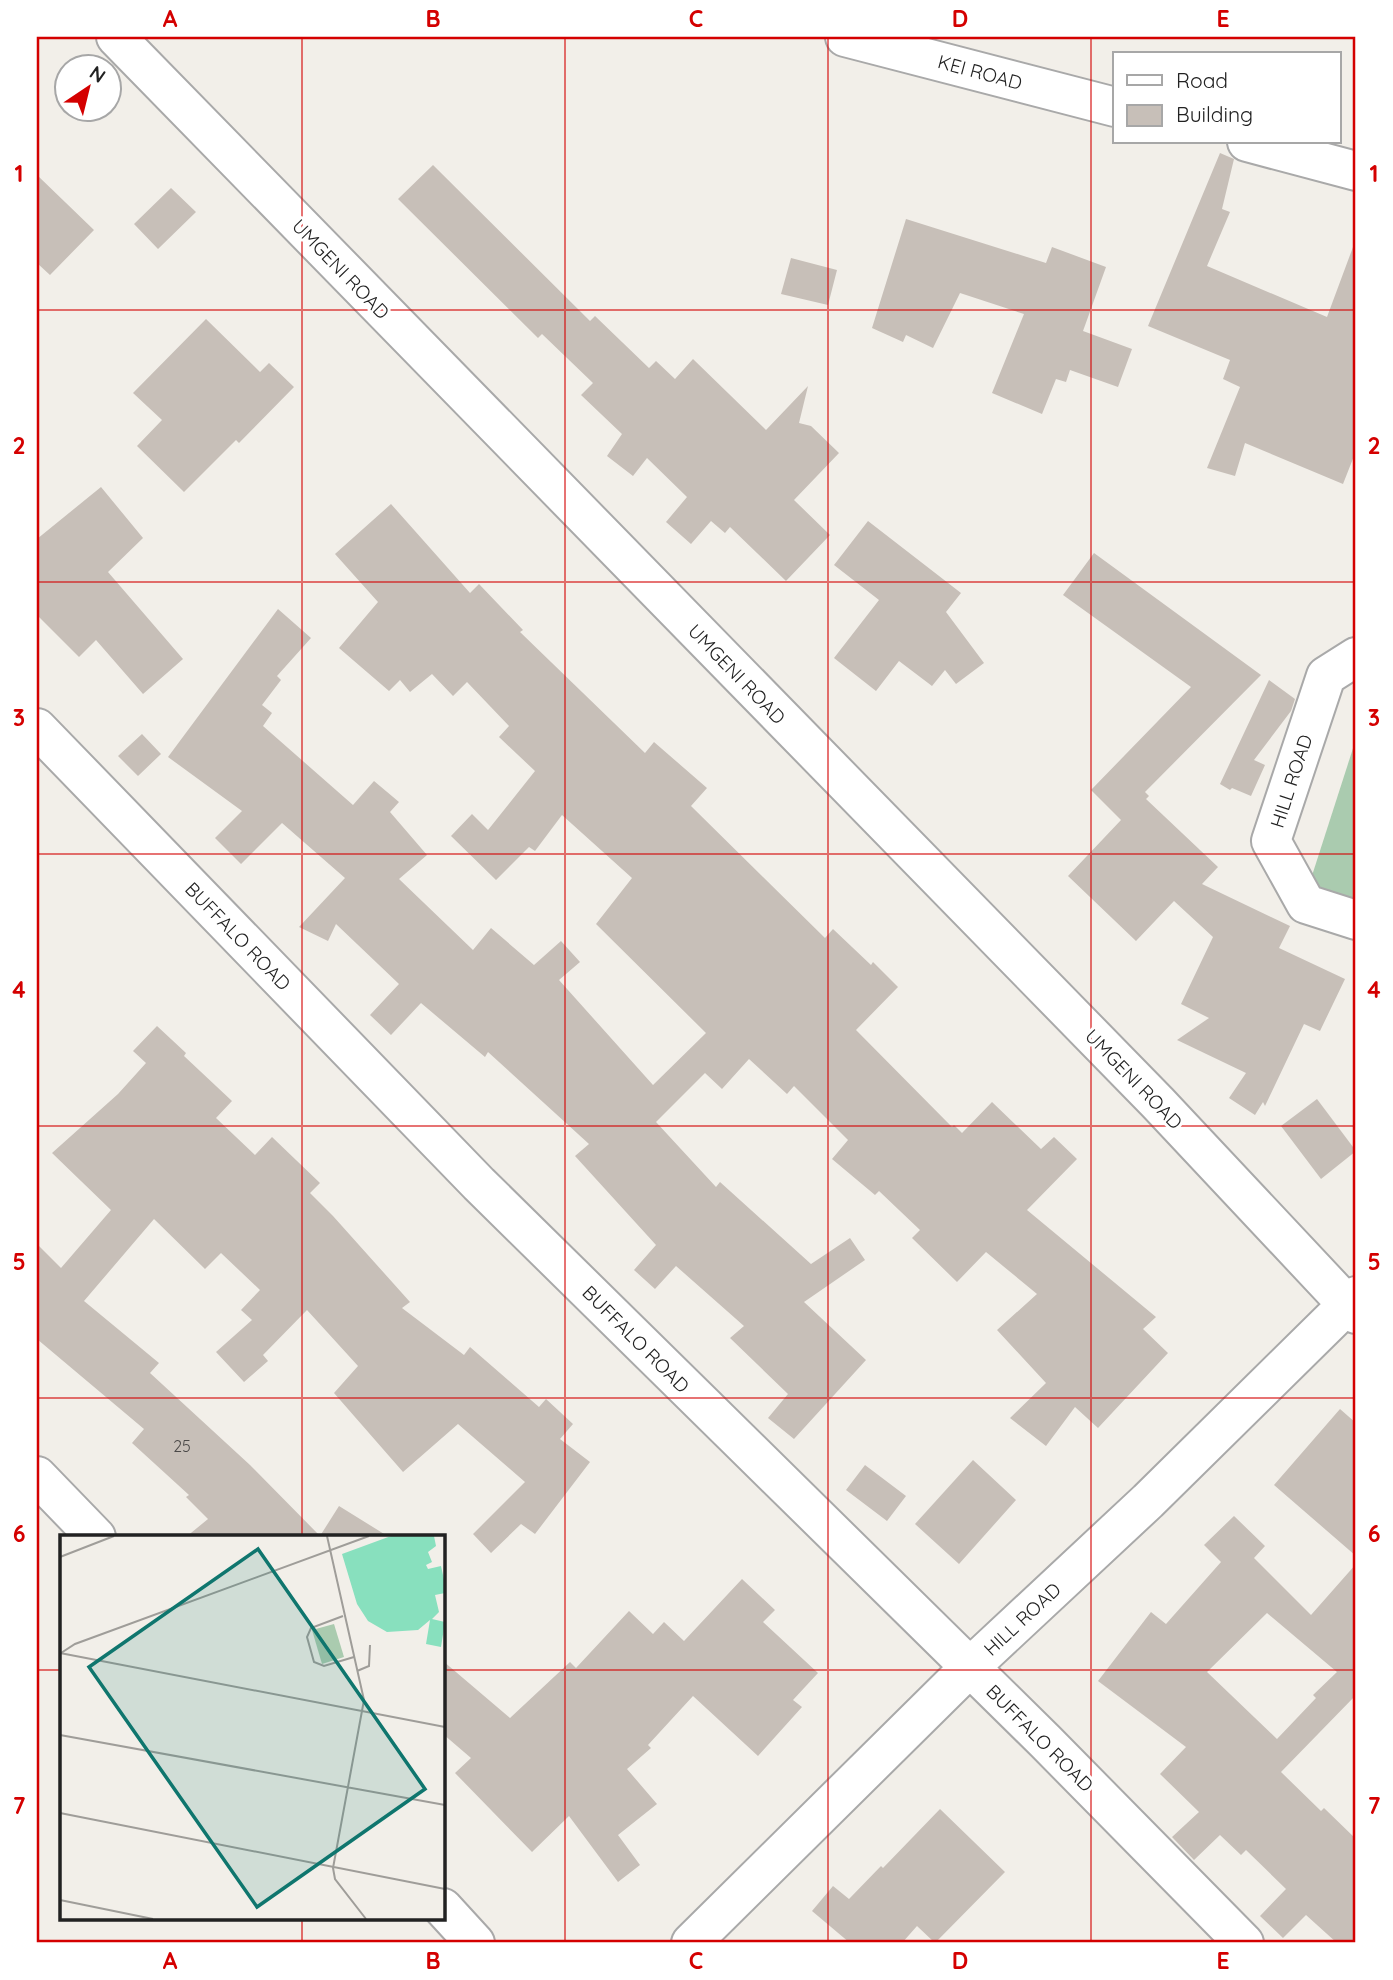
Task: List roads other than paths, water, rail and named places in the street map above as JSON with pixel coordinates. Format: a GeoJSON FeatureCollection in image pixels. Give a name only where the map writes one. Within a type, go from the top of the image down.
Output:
{"type":"FeatureCollection","features":[{"type":"Feature","properties":{"kind":"street","name":"UMGENI ROAD"},"geometry":{"type":"LineString","coordinates":[[116,37],[1353,1305]]}},
{"type":"Feature","properties":{"kind":"street","name":"KEI ROAD"},"geometry":{"type":"LineString","coordinates":[[845,37],[1113,106]]}},
{"type":"Feature","properties":{"kind":"street"},"geometry":{"type":"LineString","coordinates":[[1255,144],[1356,171]]}},
{"type":"Feature","properties":{"kind":"street","name":"HILL ROAD"},"geometry":{"type":"LineString","coordinates":[[1356,657],[1326,676],[1271,841],[1306,904],[1356,920]]}},
{"type":"Feature","properties":{"kind":"street","name":"BUFFALO ROAD"},"geometry":{"type":"LineString","coordinates":[[37,728],[479,1184],[970,1668],[1244,1943]]}},
{"type":"Feature","properties":{"kind":"street","name":"HILL ROAD"},"geometry":{"type":"LineString","coordinates":[[691,1943],[970,1668],[1353,1305]]}},
{"type":"Feature","properties":{"kind":"street"},"geometry":{"type":"LineString","coordinates":[[37,1476],[94,1535]]}},
{"type":"Feature","properties":{"kind":"street"},"geometry":{"type":"LineString","coordinates":[[444,1909],[475,1943]]}}]}
